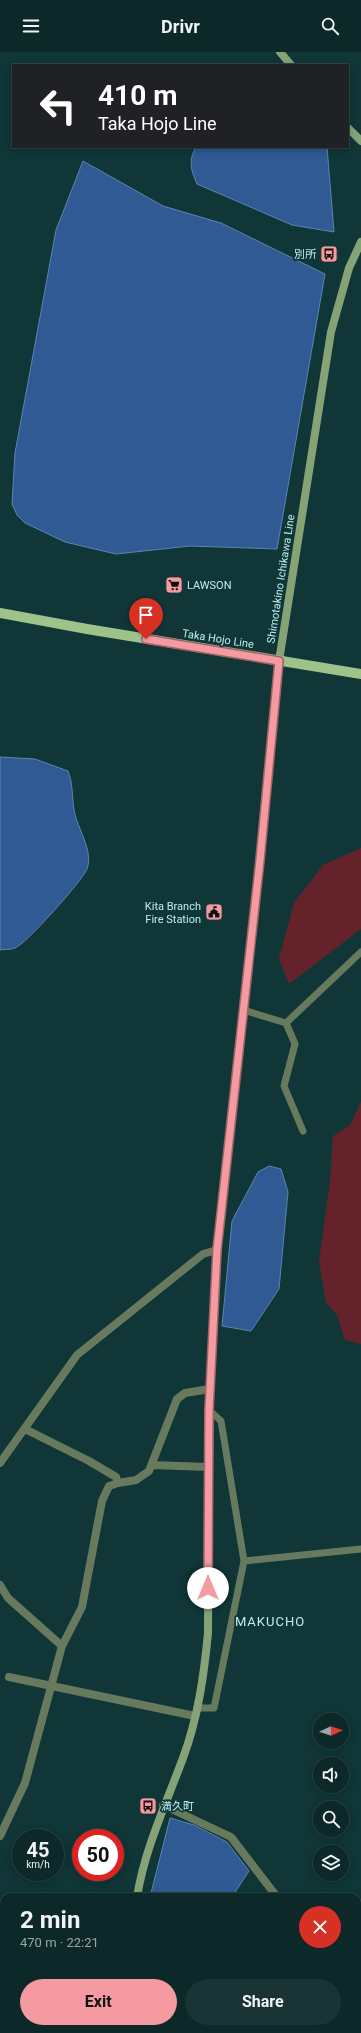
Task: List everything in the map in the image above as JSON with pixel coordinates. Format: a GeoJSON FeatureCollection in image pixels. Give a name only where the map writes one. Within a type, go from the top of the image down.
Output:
{"type":"FeatureCollection","features":[{"type":"Feature","properties":{"kind":"main road"},"geometry":{"type":"LineString","coordinates":[[280,52],[290,64]]}},
{"type":"Feature","properties":{"kind":"main road"},"geometry":{"type":"LineString","coordinates":[[349,129],[361,141]]}},
{"type":"Feature","properties":{"kind":"main road","name":"Shimotakino Ichikawa Line"},"geometry":{"type":"LineString","coordinates":[[138,1893],[140,1877],[163,1805],[183,1758],[196,1712],[208,1633],[209,1410],[217,1250],[260,860],[279,661],[331,332],[349,268],[361,242]]}},
{"type":"Feature","properties":{"kind":"main road","name":"Taka Hojo Line"},"geometry":{"type":"LineString","coordinates":[[0,613],[361,674]]}},
{"type":"Feature","properties":{"kind":"street"},"geometry":{"type":"LineString","coordinates":[[0,1463],[77,1355],[203,1254],[217,1250]]}},
{"type":"Feature","properties":{"kind":"street"},"geometry":{"type":"LineString","coordinates":[[0,1836],[25,1783],[62,1646],[82,1607],[102,1501],[109,1486],[136,1480],[149,1471],[177,1398],[185,1393],[210,1389]]}},
{"type":"Feature","properties":{"kind":"street"},"geometry":{"type":"LineString","coordinates":[[25,1429],[89,1461],[116,1477],[118,1483]]}},
{"type":"Feature","properties":{"kind":"street"},"geometry":{"type":"LineString","coordinates":[[152,1465],[208,1467]]}},
{"type":"Feature","properties":{"kind":"street"},"geometry":{"type":"LineString","coordinates":[[0,1585],[8,1598],[62,1646]]}},
{"type":"Feature","properties":{"kind":"street"},"geometry":{"type":"LineString","coordinates":[[9,1677],[196,1712]]}},
{"type":"Feature","properties":{"kind":"street"},"geometry":{"type":"LineString","coordinates":[[163,1805],[231,1837],[274,1893]]}},
{"type":"Feature","properties":{"kind":"lane"},"geometry":{"type":"LineString","coordinates":[[286,1023],[361,952]]}},
{"type":"Feature","properties":{"kind":"lane"},"geometry":{"type":"LineString","coordinates":[[244,1010],[286,1023],[295,1044],[284,1086],[303,1131]]}},
{"type":"Feature","properties":{"kind":"lane"},"geometry":{"type":"LineString","coordinates":[[196,1712],[214,1708],[244,1561],[221,1420],[209,1410]]}},
{"type":"Feature","properties":{"kind":"lane"},"geometry":{"type":"LineString","coordinates":[[244,1561],[361,1548]]}},
{"type":"Feature","properties":{"kind":"shaded area"},"geometry":{"type":"Polygon","coordinates":[[[361,848],[361,929],[289,984],[279,959],[294,903],[323,865],[361,848]]]}},
{"type":"Feature","properties":{"kind":"shaded area"},"geometry":{"type":"Polygon","coordinates":[[[361,1102],[361,1344],[345,1340],[337,1315],[326,1303],[319,1261],[330,1180],[333,1136],[350,1125],[361,1102]]]}},
{"type":"Feature","properties":{"kind":"water"},"geometry":{"type":"Polygon","coordinates":[[[196,148],[327,148],[334,232],[292,225],[197,184],[191,166],[196,148]]]}},
{"type":"Feature","properties":{"kind":"water"},"geometry":{"type":"Polygon","coordinates":[[[83,161],[163,206],[221,223],[325,274],[277,549],[190,546],[116,554],[65,542],[25,523],[17,515],[12,504],[15,453],[56,230],[83,161]]]}},
{"type":"Feature","properties":{"kind":"water"},"geometry":{"type":"Polygon","coordinates":[[[0,757],[35,759],[68,771],[72,785],[74,810],[87,847],[89,862],[83,876],[53,912],[30,936],[15,948],[0,950],[0,757]]]}},
{"type":"Feature","properties":{"kind":"water"},"geometry":{"type":"Polygon","coordinates":[[[269,1166],[281,1169],[288,1192],[279,1289],[251,1331],[222,1326],[232,1221],[258,1172],[269,1166]]]}},
{"type":"Feature","properties":{"kind":"water"},"geometry":{"type":"Polygon","coordinates":[[[170,1818],[194,1825],[227,1842],[249,1871],[235,1893],[151,1893],[170,1818]]]}},
{"type":"Feature","properties":{"kind":"place","name":"別所"},"geometry":{"type":"Point","coordinates":[329,254]}},
{"type":"Feature","properties":{"kind":"place","name":"LAWSON"},"geometry":{"type":"Point","coordinates":[174,585]}},
{"type":"Feature","properties":{"kind":"place","name":"Kita Branch Fire Station"},"geometry":{"type":"Point","coordinates":[214,912]}},
{"type":"Feature","properties":{"kind":"place","name":"満久町"},"geometry":{"type":"Point","coordinates":[148,1806]}},
{"type":"Feature","properties":{"kind":"district","name":"MAKUCHO"},"geometry":{"type":"Point","coordinates":[270,1621]}},
{"type":"Feature","properties":{"kind":"route"},"geometry":{"type":"LineString","coordinates":[[146,639],[279,661],[260,860],[217,1250],[209,1410],[208,1588]]}}]}
